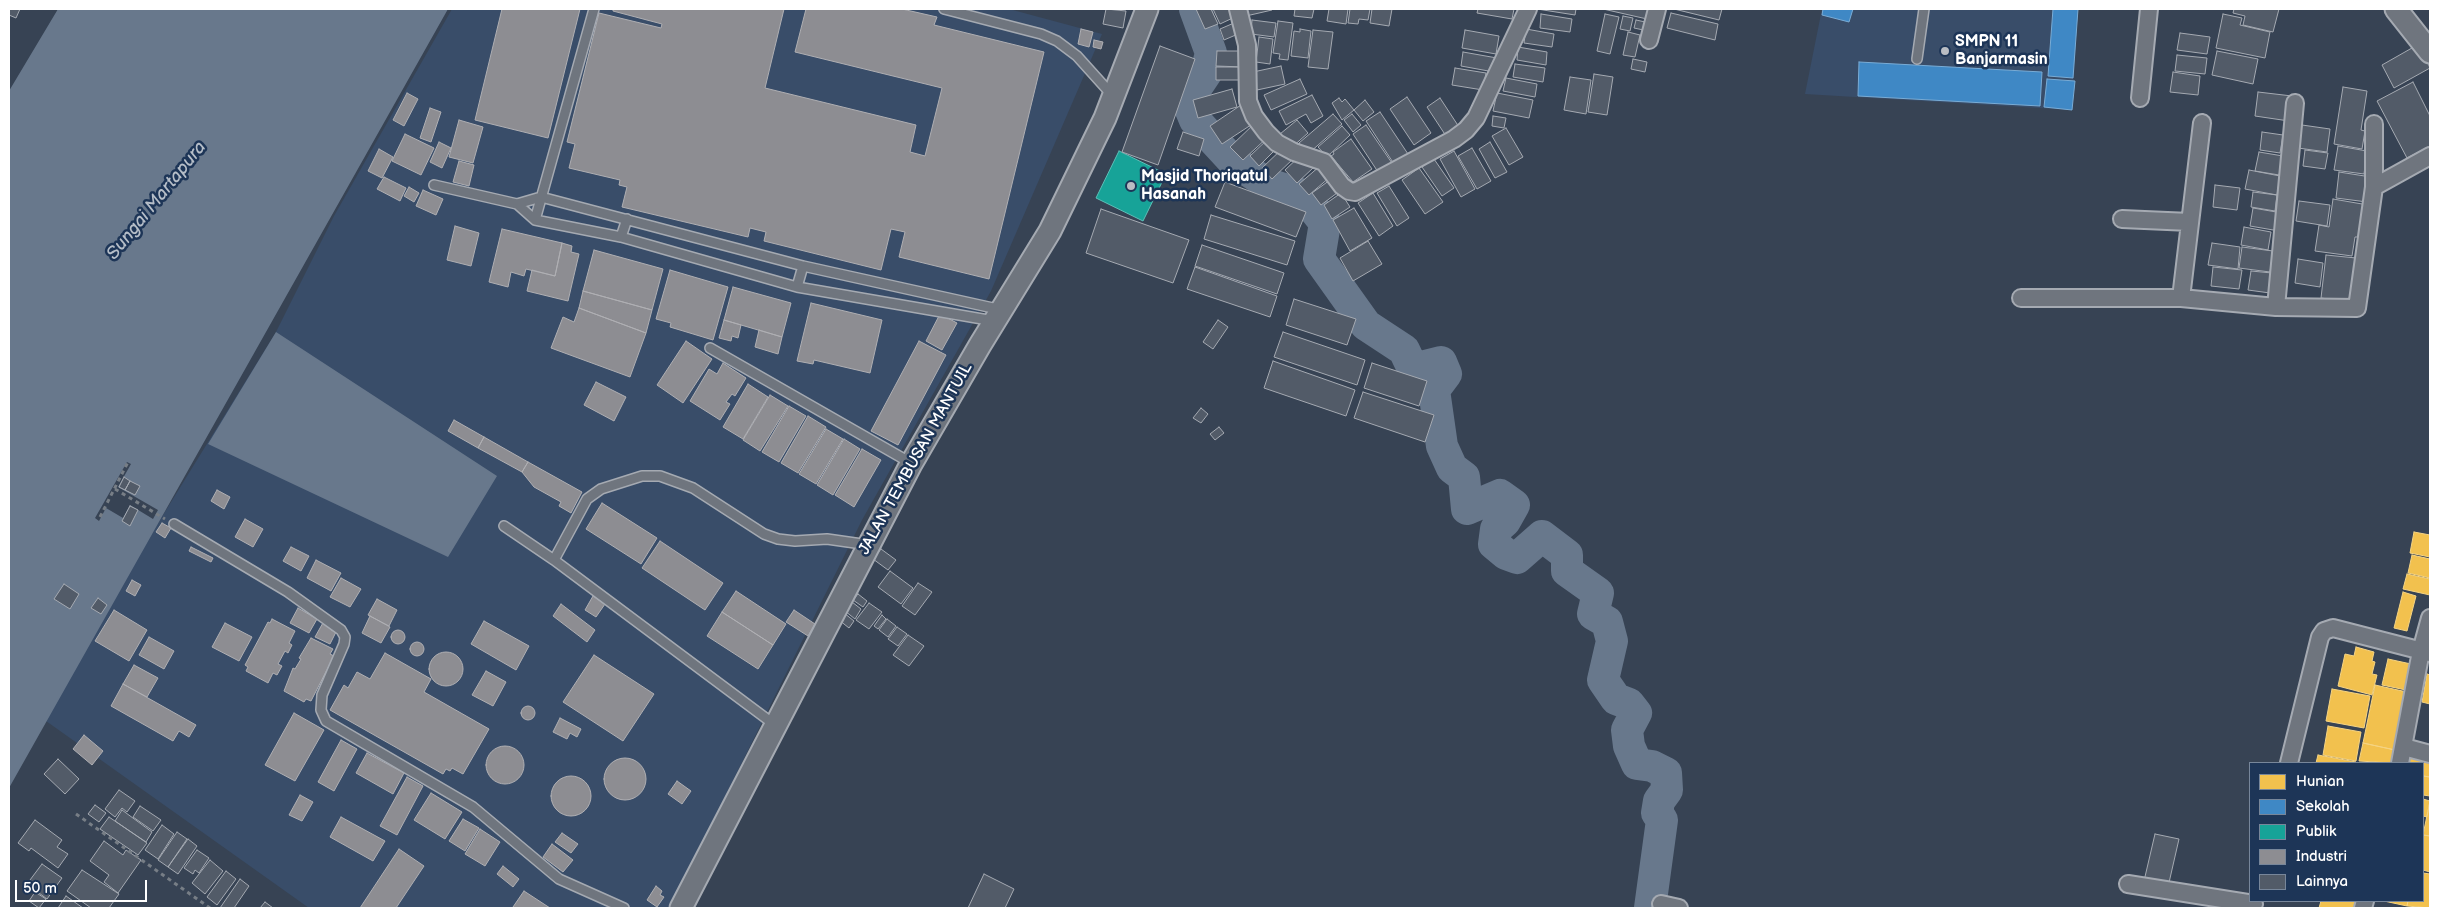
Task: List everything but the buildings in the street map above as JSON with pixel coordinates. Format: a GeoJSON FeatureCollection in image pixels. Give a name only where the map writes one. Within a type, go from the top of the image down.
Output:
{"type":"FeatureCollection","features":[{"type":"Feature","properties":{"kind":"street","name":"JALAN TEMBUSAN MANTUIL"},"geometry":{"type":"LineString","coordinates":[[681,908],[911,464],[1058,216],[1114,96],[1147,9]]}},
{"type":"Feature","properties":{"kind":"street"},"geometry":{"type":"LineString","coordinates":[[1238,9],[1247,45],[1248,101],[1254,116],[1277,143],[1294,152],[1324,162],[1342,186],[1349,192],[1355,192],[1454,139],[1466,130],[1476,118],[1528,9]]}},
{"type":"Feature","properties":{"kind":"street"},"geometry":{"type":"LineString","coordinates":[[1649,40],[1657,9]]}},
{"type":"Feature","properties":{"kind":"street"},"geometry":{"type":"LineString","coordinates":[[2140,98],[2149,9]]}},
{"type":"Feature","properties":{"kind":"street"},"geometry":{"type":"LineString","coordinates":[[2396,9],[2430,52]]}},
{"type":"Feature","properties":{"kind":"street"},"geometry":{"type":"LineString","coordinates":[[2276,307],[2295,103]]}},
{"type":"Feature","properties":{"kind":"street"},"geometry":{"type":"LineString","coordinates":[[2181,298],[2202,124]]}},
{"type":"Feature","properties":{"kind":"street"},"geometry":{"type":"LineString","coordinates":[[2021,298],[2181,298],[2276,307],[2357,308],[2374,187],[2374,124]]}},
{"type":"Feature","properties":{"kind":"street"},"geometry":{"type":"LineString","coordinates":[[2374,187],[2430,156]]}},
{"type":"Feature","properties":{"kind":"street"},"geometry":{"type":"LineString","coordinates":[[2122,219],[2190,222]]}},
{"type":"Feature","properties":{"kind":"street"},"geometry":{"type":"LineString","coordinates":[[2400,762],[2426,652],[2430,618]]}},
{"type":"Feature","properties":{"kind":"street"},"geometry":{"type":"LineString","coordinates":[[2289,762],[2320,637],[2324,631],[2333,628],[2426,652]]}},
{"type":"Feature","properties":{"kind":"street"},"geometry":{"type":"LineString","coordinates":[[2404,747],[2430,754]]}},
{"type":"Feature","properties":{"kind":"street"},"geometry":{"type":"LineString","coordinates":[[2128,884],[2254,904]]}},
{"type":"Feature","properties":{"kind":"street"},"geometry":{"type":"LineString","coordinates":[[1660,904],[1679,908]]}},
{"type":"Feature","properties":{"kind":"lane"},"geometry":{"type":"LineString","coordinates":[[535,220],[594,9]]}},
{"type":"Feature","properties":{"kind":"lane"},"geometry":{"type":"LineString","coordinates":[[944,9],[1041,34],[1057,41],[1077,56],[1114,96]]}},
{"type":"Feature","properties":{"kind":"lane"},"geometry":{"type":"LineString","coordinates":[[1917,59],[1924,9]]}},
{"type":"Feature","properties":{"kind":"lane"},"geometry":{"type":"LineString","coordinates":[[434,185],[517,204],[535,220],[621,237],[797,287],[999,316]]}},
{"type":"Feature","properties":{"kind":"lane"},"geometry":{"type":"LineString","coordinates":[[517,204],[540,197],[999,316]]}},
{"type":"Feature","properties":{"kind":"lane"},"geometry":{"type":"LineString","coordinates":[[621,237],[627,219]]}},
{"type":"Feature","properties":{"kind":"lane"},"geometry":{"type":"LineString","coordinates":[[797,287],[802,266]]}},
{"type":"Feature","properties":{"kind":"lane"},"geometry":{"type":"LineString","coordinates":[[710,348],[911,464]]}},
{"type":"Feature","properties":{"kind":"lane"},"geometry":{"type":"LineString","coordinates":[[554,560],[587,499],[601,489],[642,476],[660,476],[693,488],[764,534],[778,539],[795,542],[827,539],[869,545]]}},
{"type":"Feature","properties":{"kind":"lane"},"geometry":{"type":"LineString","coordinates":[[174,524],[288,592],[341,630],[345,637],[344,644],[322,695],[322,710],[326,721],[473,807],[559,879],[624,908]]}},
{"type":"Feature","properties":{"kind":"lane"},"geometry":{"type":"LineString","coordinates":[[504,526],[554,560],[775,725]]}},
{"type":"Feature","properties":{"kind":"path"},"geometry":{"type":"LineString","coordinates":[[100,517],[128,462]]}},
{"type":"Feature","properties":{"kind":"path"},"geometry":{"type":"LineString","coordinates":[[115,488],[174,524]]}},
{"type":"Feature","properties":{"kind":"path"},"geometry":{"type":"LineString","coordinates":[[76,814],[210,908]]}},
{"type":"Feature","properties":{"kind":"shaded area"},"geometry":{"type":"Polygon","coordinates":[[[452,9],[1009,9],[1102,34],[991,291],[862,520],[670,908],[309,908],[39,716],[276,332],[334,216],[452,9]]]}},
{"type":"Feature","properties":{"kind":"shaded area","name":"SMPN 11 Banjarmasin"},"geometry":{"type":"Polygon","coordinates":[[[1822,9],[2078,9],[2072,110],[1805,94],[1822,9]]]}},
{"type":"Feature","properties":{"kind":"water","name":"Sungai Martapura"},"geometry":{"type":"Polygon","coordinates":[[[58,9],[448,9],[9,788],[9,91],[58,9]]]}},
{"type":"Feature","properties":{"kind":"water"},"geometry":{"type":"Polygon","coordinates":[[[276,332],[497,476],[448,557],[208,444],[276,332]]]}},
{"type":"Feature","properties":{"kind":"pier"},"geometry":{"type":"Polygon","coordinates":[[[127,462],[131,464],[118,487],[158,510],[153,519],[130,505],[123,518],[106,508],[99,521],[95,518],[127,462]]]}},
{"type":"Feature","properties":{"kind":"waterway"},"geometry":{"type":"LineString","coordinates":[[1195,9],[1211,53],[1206,73],[1190,97],[1190,108],[1195,120],[1232,160],[1268,184],[1303,195],[1325,223],[1319,259],[1366,325],[1404,350],[1413,369],[1441,362],[1446,374],[1434,390],[1442,446],[1452,468],[1464,477],[1467,509],[1500,495],[1514,505],[1505,521],[1496,529],[1494,544],[1506,554],[1517,558],[1542,536],[1567,555],[1567,571],[1598,593],[1593,614],[1607,622],[1612,641],[1603,680],[1616,699],[1629,704],[1636,713],[1627,730],[1629,746],[1637,764],[1652,766],[1666,773],[1667,790],[1659,801],[1657,813],[1662,820],[1650,908]]}},
{"type":"Feature","properties":{"kind":"place","name":"SMPN 11 Banjarmasin"},"geometry":{"type":"Point","coordinates":[1945,51]}},
{"type":"Feature","properties":{"kind":"place","name":"Masjid Thoriqatul Hasanah"},"geometry":{"type":"Point","coordinates":[1131,186]}}]}
